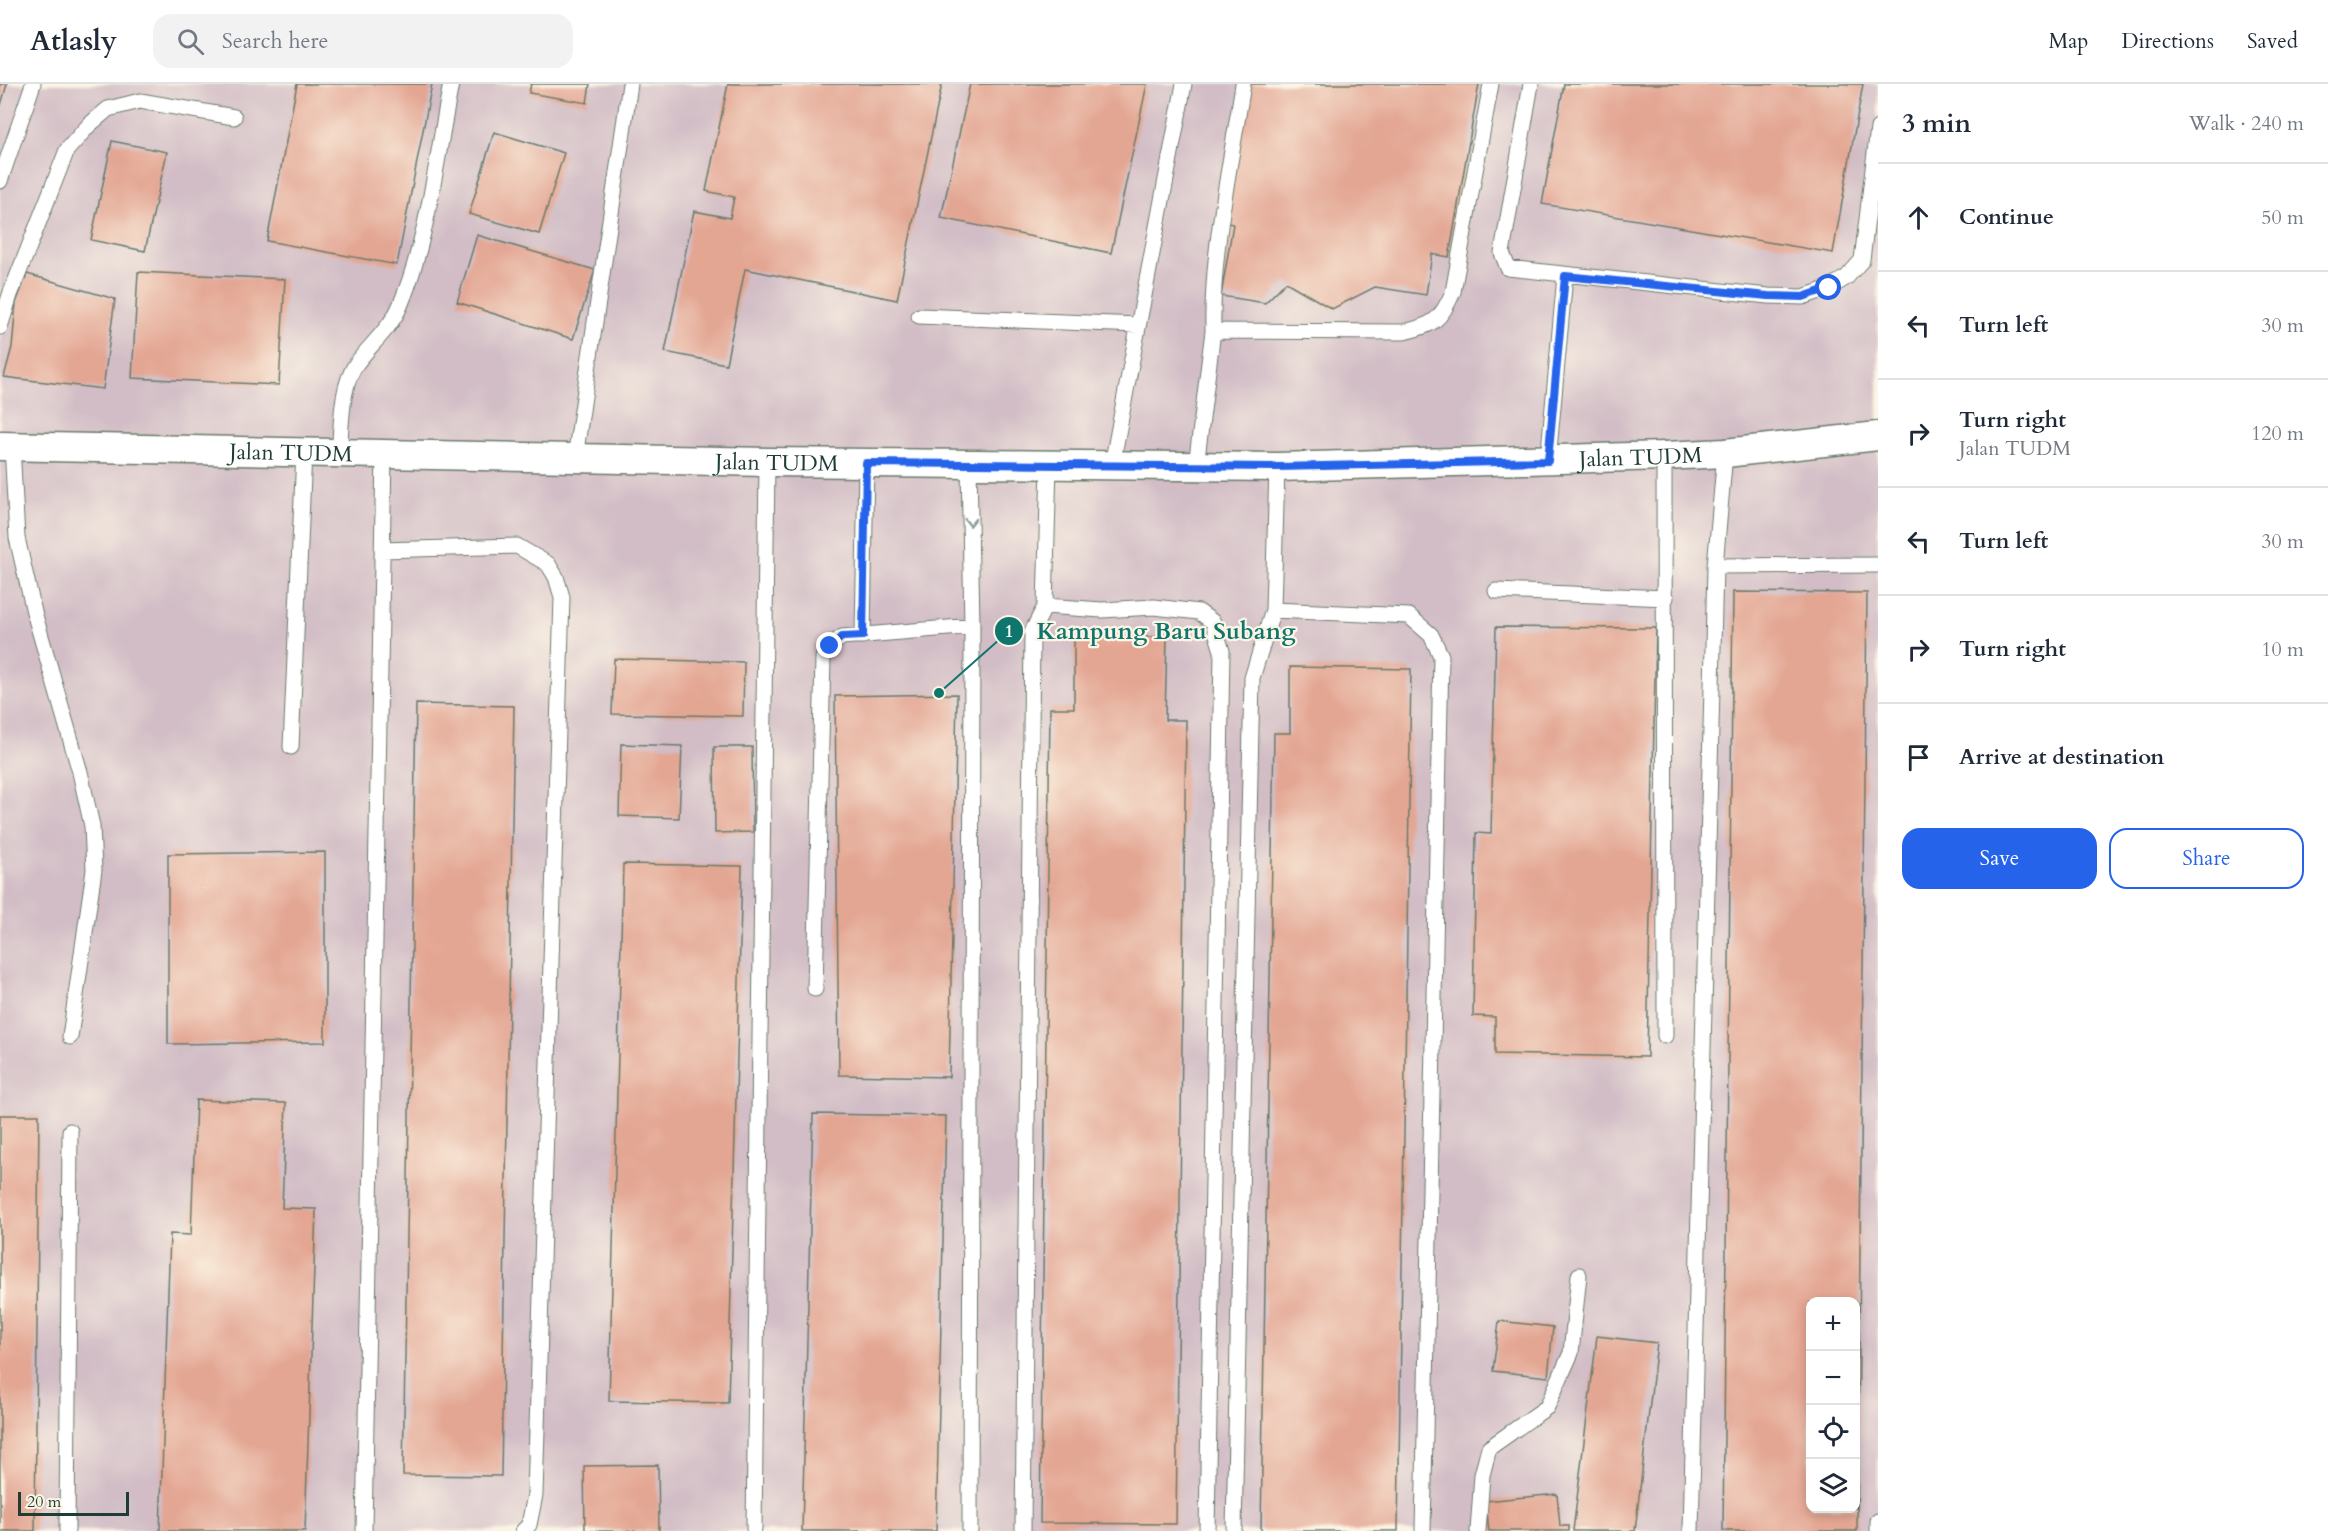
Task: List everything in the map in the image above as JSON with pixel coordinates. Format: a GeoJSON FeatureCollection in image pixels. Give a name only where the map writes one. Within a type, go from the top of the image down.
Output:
{"type":"FeatureCollection","features":[{"type":"Feature","properties":{"kind":"street","name":"Jalan TUDM"},"geometry":{"type":"LineString","coordinates":[[6,446],[767,462],[1277,467],[1548,461],[1725,453],[1878,436]]}},
{"type":"Feature","properties":{"kind":"lane"},"geometry":{"type":"LineString","coordinates":[[0,181],[33,84]]}},
{"type":"Feature","properties":{"kind":"lane"},"geometry":{"type":"LineString","coordinates":[[339,453],[344,398],[354,367],[382,334],[399,308],[417,257],[452,84]]}},
{"type":"Feature","properties":{"kind":"lane"},"geometry":{"type":"LineString","coordinates":[[575,458],[630,84]]}},
{"type":"Feature","properties":{"kind":"lane"},"geometry":{"type":"LineString","coordinates":[[1112,465],[1184,84]]}},
{"type":"Feature","properties":{"kind":"lane"},"geometry":{"type":"LineString","coordinates":[[1196,466],[1214,331],[1213,305],[1218,254],[1243,84]]}},
{"type":"Feature","properties":{"kind":"lane"},"geometry":{"type":"LineString","coordinates":[[1214,331],[1404,332],[1429,327],[1444,312],[1453,292],[1491,84]]}},
{"type":"Feature","properties":{"kind":"lane"},"geometry":{"type":"LineString","coordinates":[[1531,84],[1502,253],[1508,268],[1565,276],[1768,296],[1803,297],[1829,288],[1847,277],[1862,260],[1878,128]]}},
{"type":"Feature","properties":{"kind":"lane"},"geometry":{"type":"LineString","coordinates":[[0,327],[10,295],[67,150],[89,125],[108,109],[140,101],[234,117]]}},
{"type":"Feature","properties":{"kind":"lane"},"geometry":{"type":"LineString","coordinates":[[1548,461],[1565,276]]}},
{"type":"Feature","properties":{"kind":"lane"},"geometry":{"type":"LineString","coordinates":[[919,316],[1138,325]]}},
{"type":"Feature","properties":{"kind":"lane"},"geometry":{"type":"LineString","coordinates":[[6,446],[17,538],[92,826],[94,870],[70,1037]]}},
{"type":"Feature","properties":{"kind":"lane"},"geometry":{"type":"LineString","coordinates":[[291,747],[304,453]]}},
{"type":"Feature","properties":{"kind":"lane"},"geometry":{"type":"LineString","coordinates":[[1691,1531],[1715,566],[1725,453]]}},
{"type":"Feature","properties":{"kind":"lane"},"geometry":{"type":"LineString","coordinates":[[364,1531],[384,454]]}},
{"type":"Feature","properties":{"kind":"lane"},"geometry":{"type":"LineString","coordinates":[[1664,456],[1665,1036]]}},
{"type":"Feature","properties":{"kind":"lane"},"geometry":{"type":"LineString","coordinates":[[754,1529],[767,462]]}},
{"type":"Feature","properties":{"kind":"lane"},"geometry":{"type":"LineString","coordinates":[[863,636],[866,463]]}},
{"type":"Feature","properties":{"kind":"lane"},"geometry":{"type":"LineString","coordinates":[[969,463],[972,626],[970,1531]]}},
{"type":"Feature","properties":{"kind":"lane"},"geometry":{"type":"LineString","coordinates":[[1023,1531],[1032,632],[1045,606],[1049,465]]}},
{"type":"Feature","properties":{"kind":"lane"},"geometry":{"type":"LineString","coordinates":[[1234,1531],[1252,678],[1273,610],[1277,467]]}},
{"type":"Feature","properties":{"kind":"lane"},"geometry":{"type":"LineString","coordinates":[[382,550],[517,546],[548,564],[556,577],[562,597],[535,1495],[529,1525],[524,1531]]}},
{"type":"Feature","properties":{"kind":"lane"},"geometry":{"type":"LineString","coordinates":[[1715,566],[1878,565]]}},
{"type":"Feature","properties":{"kind":"lane"},"geometry":{"type":"LineString","coordinates":[[1497,591],[1666,598]]}},
{"type":"Feature","properties":{"kind":"lane"},"geometry":{"type":"LineString","coordinates":[[1045,606],[1102,610],[1154,607],[1199,612],[1213,622],[1222,651],[1207,1531]]}},
{"type":"Feature","properties":{"kind":"lane"},"geometry":{"type":"LineString","coordinates":[[1273,610],[1409,616],[1431,635],[1441,656],[1423,1531]]}},
{"type":"Feature","properties":{"kind":"lane"},"geometry":{"type":"LineString","coordinates":[[815,989],[823,658],[830,646],[842,637],[972,626]]}},
{"type":"Feature","properties":{"kind":"lane"},"geometry":{"type":"LineString","coordinates":[[67,1531],[70,1131]]}},
{"type":"Feature","properties":{"kind":"lane"},"geometry":{"type":"LineString","coordinates":[[1478,1531],[1482,1475],[1489,1448],[1547,1407],[1571,1353],[1579,1275]]}},
{"type":"Feature","properties":{"kind":"lane"},"geometry":{"type":"LineString","coordinates":[[1878,1521],[1878,1531]]}},
{"type":"Feature","properties":{"kind":"shaded area"},"geometry":{"type":"Polygon","coordinates":[[[0,84],[1878,84],[1878,1531],[0,1531],[0,84]]]}},
{"type":"Feature","properties":{"kind":"building"},"geometry":{"type":"Polygon","coordinates":[[[0,84],[7,84],[1,105],[0,105],[0,84]]]}},
{"type":"Feature","properties":{"kind":"building"},"geometry":{"type":"Polygon","coordinates":[[[297,84],[432,84],[397,265],[267,241],[297,84]]]}},
{"type":"Feature","properties":{"kind":"building"},"geometry":{"type":"Polygon","coordinates":[[[531,84],[590,84],[587,103],[529,93],[531,84]]]}},
{"type":"Feature","properties":{"kind":"building"},"geometry":{"type":"Polygon","coordinates":[[[728,84],[942,84],[897,300],[745,269],[726,364],[665,352],[694,211],[730,218],[734,197],[706,191],[728,84]]]}},
{"type":"Feature","properties":{"kind":"building"},"geometry":{"type":"Polygon","coordinates":[[[970,84],[1147,84],[1111,253],[941,218],[970,84]]]}},
{"type":"Feature","properties":{"kind":"building"},"geometry":{"type":"Polygon","coordinates":[[[1247,84],[1479,84],[1449,257],[1432,254],[1426,295],[1375,287],[1332,309],[1286,282],[1265,303],[1221,296],[1233,224],[1223,222],[1247,84]]]}},
{"type":"Feature","properties":{"kind":"building"},"geometry":{"type":"Polygon","coordinates":[[[1564,84],[1863,84],[1833,253],[1542,204],[1564,84]]]}},
{"type":"Feature","properties":{"kind":"building"},"geometry":{"type":"Polygon","coordinates":[[[494,132],[564,153],[539,234],[469,214],[494,132]]]}},
{"type":"Feature","properties":{"kind":"building"},"geometry":{"type":"Polygon","coordinates":[[[112,141],[167,152],[145,251],[91,240],[112,141]]]}},
{"type":"Feature","properties":{"kind":"building"},"geometry":{"type":"Polygon","coordinates":[[[477,235],[595,270],[573,339],[457,302],[477,235]]]}},
{"type":"Feature","properties":{"kind":"building"},"geometry":{"type":"Polygon","coordinates":[[[138,272],[285,279],[279,385],[132,378],[138,272]]]}},
{"type":"Feature","properties":{"kind":"building"},"geometry":{"type":"Polygon","coordinates":[[[27,274],[115,299],[103,389],[4,377],[12,347],[16,303],[27,274]]]}},
{"type":"Feature","properties":{"kind":"building"},"geometry":{"type":"Polygon","coordinates":[[[1733,592],[1867,593],[1859,1297],[1806,1297],[1806,1513],[1857,1513],[1857,1531],[1723,1531],[1733,592]]]}},
{"type":"Feature","properties":{"kind":"building"},"geometry":{"type":"Polygon","coordinates":[[[1496,627],[1656,628],[1647,1057],[1495,1054],[1495,1017],[1473,1016],[1476,833],[1491,834],[1496,627]]]}},
{"type":"Feature","properties":{"kind":"building"},"geometry":{"type":"Polygon","coordinates":[[[1074,637],[1167,637],[1165,720],[1186,720],[1176,1524],[1040,1523],[1050,708],[1074,708],[1074,637]]]}},
{"type":"Feature","properties":{"kind":"building"},"geometry":{"type":"Polygon","coordinates":[[[614,659],[744,662],[743,716],[612,714],[614,659]]]}},
{"type":"Feature","properties":{"kind":"building"},"geometry":{"type":"Polygon","coordinates":[[[1290,667],[1411,669],[1398,1531],[1261,1531],[1274,733],[1290,733],[1290,667]]]}},
{"type":"Feature","properties":{"kind":"building"},"geometry":{"type":"Polygon","coordinates":[[[957,694],[949,1077],[839,1075],[835,696],[957,694]]]}},
{"type":"Feature","properties":{"kind":"building"},"geometry":{"type":"Polygon","coordinates":[[[416,704],[514,706],[501,1476],[403,1475],[416,704]]]}},
{"type":"Feature","properties":{"kind":"building"},"geometry":{"type":"Polygon","coordinates":[[[621,744],[682,746],[679,818],[619,816],[621,744]]]}},
{"type":"Feature","properties":{"kind":"building"},"geometry":{"type":"Polygon","coordinates":[[[714,747],[752,747],[753,832],[715,833],[714,747]]]}},
{"type":"Feature","properties":{"kind":"building"},"geometry":{"type":"Polygon","coordinates":[[[325,852],[325,1042],[168,1044],[168,854],[325,852]]]}},
{"type":"Feature","properties":{"kind":"building"},"geometry":{"type":"Polygon","coordinates":[[[623,864],[742,866],[728,1403],[609,1401],[623,864]]]}},
{"type":"Feature","properties":{"kind":"building"},"geometry":{"type":"Polygon","coordinates":[[[196,1100],[286,1103],[282,1208],[316,1209],[305,1531],[160,1531],[170,1234],[191,1235],[196,1100]]]}},
{"type":"Feature","properties":{"kind":"building"},"geometry":{"type":"Polygon","coordinates":[[[813,1114],[946,1116],[936,1531],[802,1531],[813,1114]]]}},
{"type":"Feature","properties":{"kind":"building"},"geometry":{"type":"Polygon","coordinates":[[[0,1115],[39,1115],[35,1531],[0,1531],[0,1115]]]}},
{"type":"Feature","properties":{"kind":"building"},"geometry":{"type":"Polygon","coordinates":[[[1499,1321],[1553,1327],[1548,1377],[1493,1371],[1499,1321]]]}},
{"type":"Feature","properties":{"kind":"building"},"geometry":{"type":"Polygon","coordinates":[[[1597,1336],[1657,1343],[1635,1531],[1573,1531],[1597,1336]]]}},
{"type":"Feature","properties":{"kind":"building"},"geometry":{"type":"Polygon","coordinates":[[[658,1465],[659,1531],[585,1531],[584,1466],[658,1465]]]}},
{"type":"Feature","properties":{"kind":"building"},"geometry":{"type":"Polygon","coordinates":[[[1557,1494],[1560,1526],[1569,1526],[1569,1531],[1489,1531],[1486,1501],[1557,1494]]]}},
{"type":"Feature","properties":{"kind":"place","name":"Kampung Baru Subang"},"geometry":{"type":"Point","coordinates":[939,693]}},
{"type":"Feature","properties":{"kind":"route"},"geometry":{"type":"LineString","coordinates":[[830,646],[842,637],[863,636],[866,463],[1277,467],[1548,461],[1565,276],[1768,296],[1803,297],[1829,288]]}}]}
